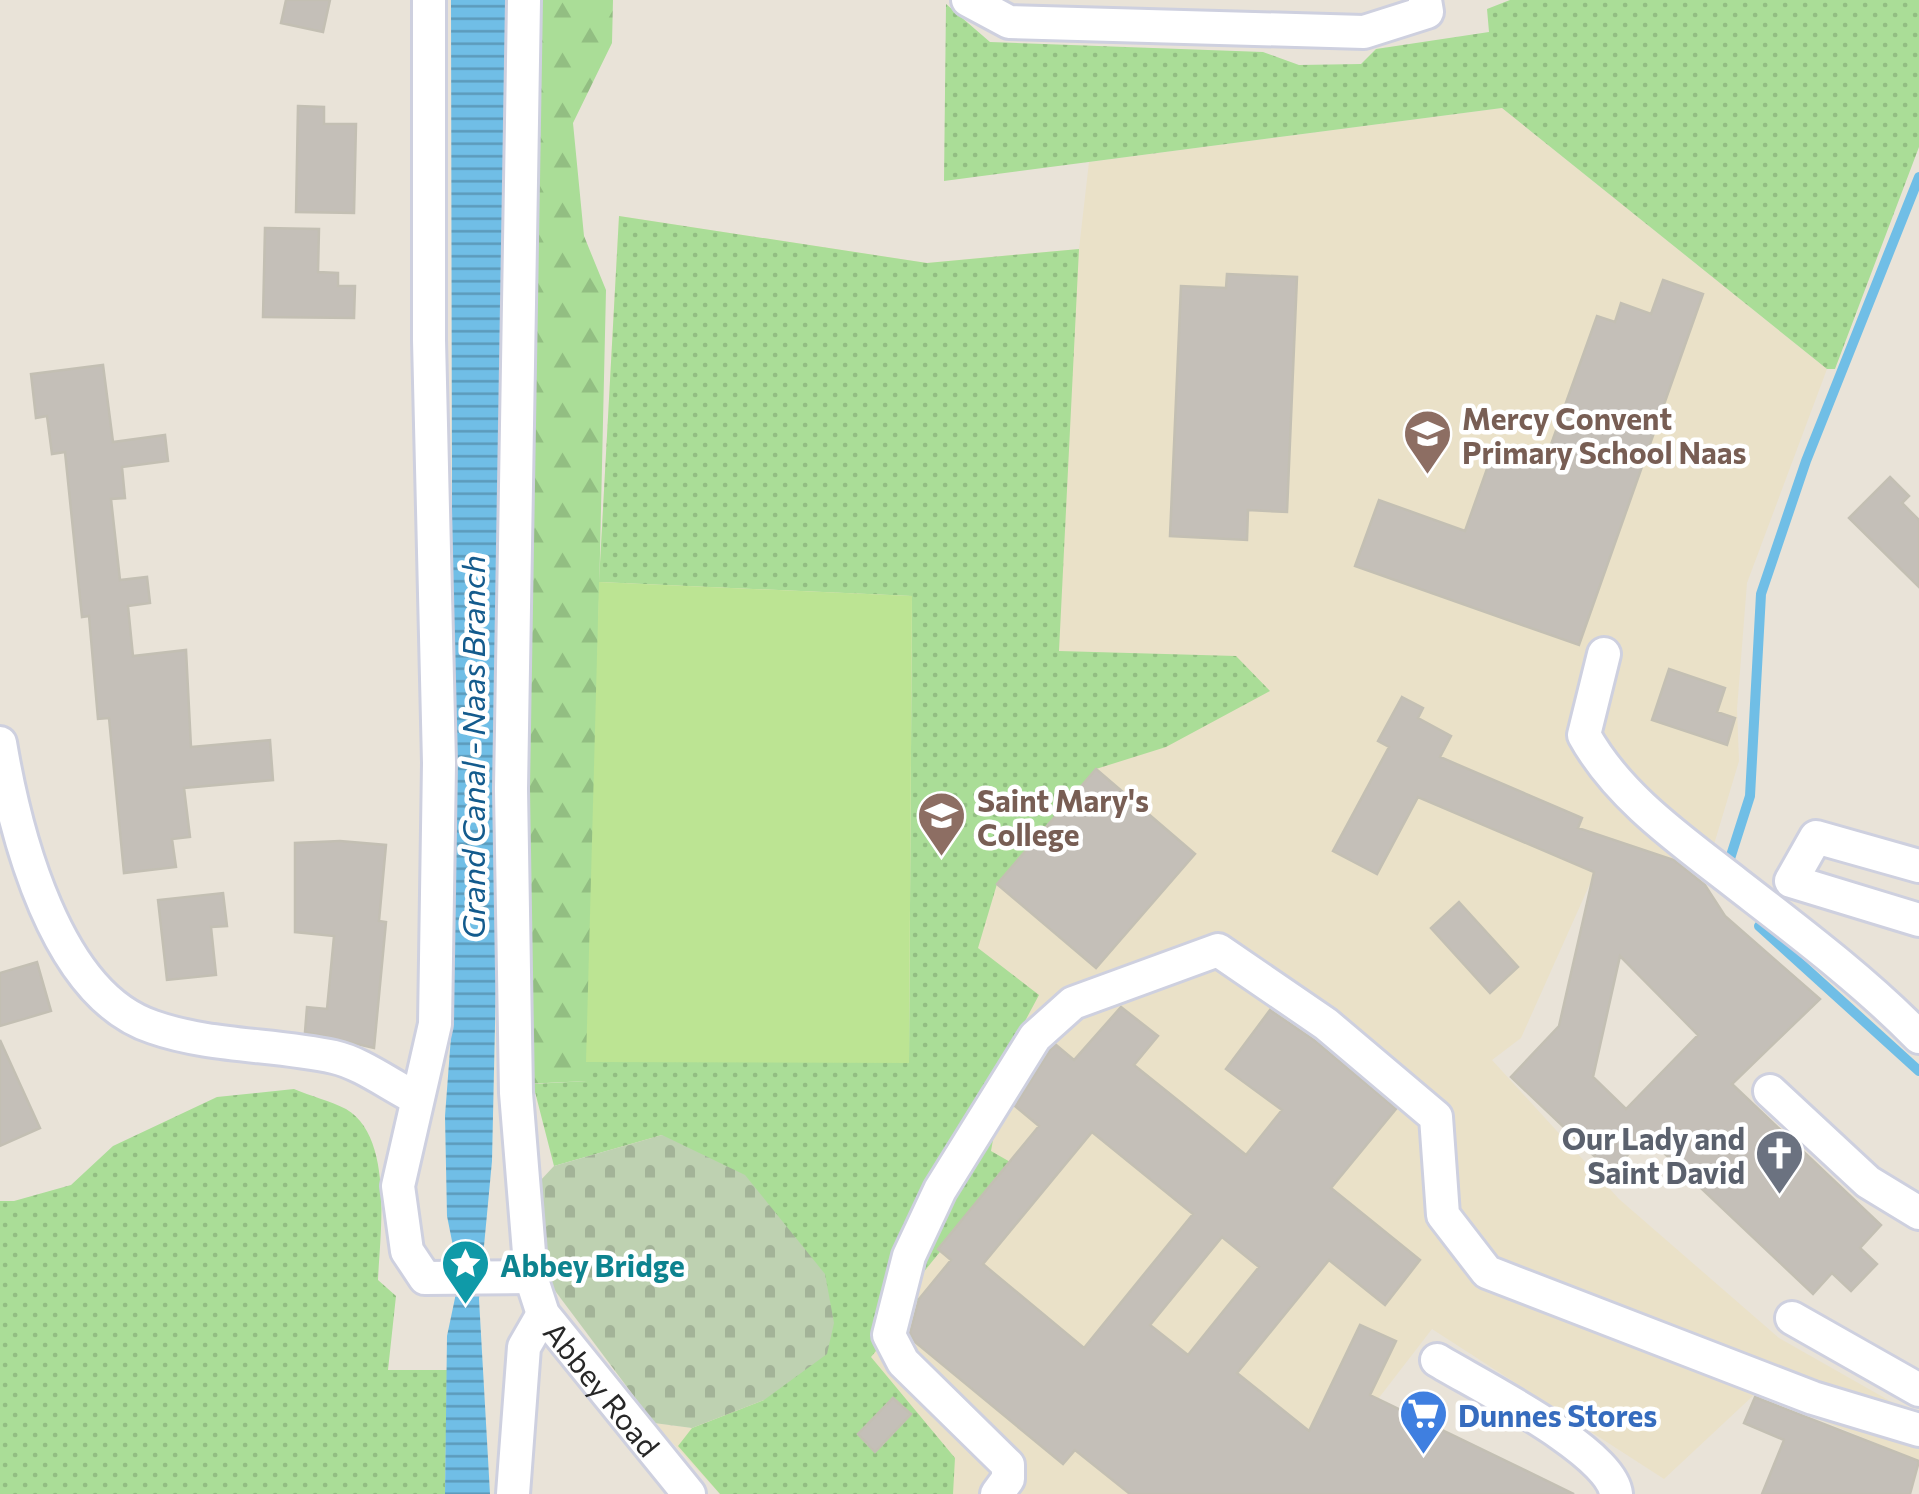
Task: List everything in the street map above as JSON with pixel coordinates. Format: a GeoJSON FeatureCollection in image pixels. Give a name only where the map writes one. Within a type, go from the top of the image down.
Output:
{"type":"FeatureCollection","features":[{"type":"Feature","properties":{"kind":"street"},"geometry":{"type":"LineString","coordinates":[[429,0],[430,360],[439,763],[435,1024],[398,1186],[407,1251],[425,1278],[518,1278]]}},
{"type":"Feature","properties":{"kind":"street","name":"Abbey Road"},"geometry":{"type":"LineString","coordinates":[[524,0],[512,769],[516,1093],[531,1181],[518,1278],[688,1494]]}},
{"type":"Feature","properties":{"kind":"street"},"geometry":{"type":"LineString","coordinates":[[968,0],[1009,22],[1364,32],[1427,12],[1425,0]]}},
{"type":"Feature","properties":{"kind":"street"},"geometry":{"type":"LineString","coordinates":[[1604,654],[1584,736],[1604,771],[1697,853],[1916,1028]]}},
{"type":"Feature","properties":{"kind":"street"},"geometry":{"type":"LineString","coordinates":[[0,743],[22,850],[58,936],[103,996],[150,1027],[338,1058],[416,1098]]}},
{"type":"Feature","properties":{"kind":"street"},"geometry":{"type":"LineString","coordinates":[[1919,866],[1816,837],[1792,881],[1919,920]]}},
{"type":"Feature","properties":{"kind":"street"},"geometry":{"type":"LineString","coordinates":[[997,1494],[1008,1479],[1008,1465],[903,1362],[889,1334],[909,1256],[940,1190],[1034,1037],[1073,1003],[1218,950],[1326,1024],[1436,1117],[1443,1215],[1486,1272],[1865,1417],[1919,1430]]}},
{"type":"Feature","properties":{"kind":"street"},"geometry":{"type":"LineString","coordinates":[[1770,1091],[1868,1182],[1919,1212]]}},
{"type":"Feature","properties":{"kind":"street"},"geometry":{"type":"LineString","coordinates":[[513,1494],[524,1347],[543,1314]]}},
{"type":"Feature","properties":{"kind":"street"},"geometry":{"type":"LineString","coordinates":[[1792,1318],[1919,1390]]}},
{"type":"Feature","properties":{"kind":"street"},"geometry":{"type":"LineString","coordinates":[[1438,1360],[1588,1453],[1615,1482],[1616,1494]]}},
{"type":"Feature","properties":{"kind":"shaded area","name":"Saint Mary's College"},"geometry":{"type":"Polygon","coordinates":[[[1502,108],[1827,369],[1747,583],[1737,709],[1739,761],[1703,881],[1610,839],[1521,1038],[1492,1060],[1619,1199],[1779,1338],[1897,1405],[1919,1413],[1919,1461],[1756,1393],[1664,1479],[1432,1329],[1378,1399],[1332,1494],[720,1494],[654,1423],[692,1428],[588,1081],[599,582],[619,216],[927,263],[1079,249],[1089,162],[1502,108]]]}},
{"type":"Feature","properties":{"kind":"green space"},"geometry":{"type":"Polygon","coordinates":[[[532,0],[613,0],[612,43],[573,123],[584,236],[606,290],[588,1081],[505,1085],[532,0]]]}},
{"type":"Feature","properties":{"kind":"green space"},"geometry":{"type":"Polygon","coordinates":[[[1510,0],[1919,0],[1919,147],[1835,369],[1827,369],[1502,108],[944,181],[946,4],[990,42],[1263,52],[1299,65],[1361,64],[1376,49],[1489,32],[1487,9],[1510,0]]]}},
{"type":"Feature","properties":{"kind":"green space"},"geometry":{"type":"Polygon","coordinates":[[[619,216],[927,263],[1079,249],[1059,651],[1236,656],[1270,691],[1166,747],[1096,769],[997,884],[978,948],[1039,995],[1009,1051],[991,1151],[1012,1163],[918,1279],[918,1300],[871,1357],[955,1458],[953,1494],[720,1494],[678,1446],[692,1428],[764,1400],[662,1135],[554,1166],[533,1084],[587,1081],[586,1062],[909,1062],[912,596],[599,582],[619,216]]]}},
{"type":"Feature","properties":{"kind":"green space"},"geometry":{"type":"Polygon","coordinates":[[[599,582],[912,596],[909,1063],[586,1062],[599,582]]]}},
{"type":"Feature","properties":{"kind":"green space"},"geometry":{"type":"Polygon","coordinates":[[[294,1089],[346,1109],[361,1122],[372,1141],[381,1187],[378,1280],[396,1296],[388,1370],[447,1370],[445,1494],[0,1494],[0,1201],[14,1201],[71,1185],[113,1146],[217,1097],[294,1089]]]}},
{"type":"Feature","properties":{"kind":"green space"},"geometry":{"type":"Polygon","coordinates":[[[662,1135],[745,1175],[825,1274],[834,1323],[827,1354],[764,1400],[692,1428],[654,1423],[547,1280],[539,1182],[554,1166],[662,1135]]]}},
{"type":"Feature","properties":{"kind":"water","name":"Grand Canal - Naas Branch"},"geometry":{"type":"Polygon","coordinates":[[[451,0],[506,0],[503,664],[492,1161],[479,1299],[490,1494],[445,1494],[447,1336],[455,1298],[455,1256],[447,1216],[445,1116],[453,1010],[451,0]]]}},
{"type":"Feature","properties":{"kind":"building"},"geometry":{"type":"Polygon","coordinates":[[[286,0],[330,0],[323,32],[281,23],[286,0]]]}},
{"type":"Feature","properties":{"kind":"building"},"geometry":{"type":"Polygon","coordinates":[[[298,106],[324,107],[324,124],[356,124],[354,213],[296,212],[298,106]]]}},
{"type":"Feature","properties":{"kind":"building"},"geometry":{"type":"Polygon","coordinates":[[[265,228],[319,229],[318,272],[338,273],[338,286],[355,286],[354,318],[263,317],[265,228]]]}},
{"type":"Feature","properties":{"kind":"building"},"geometry":{"type":"Polygon","coordinates":[[[1227,274],[1297,277],[1287,512],[1248,510],[1247,540],[1170,536],[1181,286],[1226,288],[1227,274]]]}},
{"type":"Feature","properties":{"kind":"building"},"geometry":{"type":"Polygon","coordinates":[[[1663,280],[1703,294],[1579,645],[1355,566],[1379,500],[1465,531],[1494,449],[1543,467],[1597,316],[1615,322],[1621,303],[1651,314],[1663,280]]]}},
{"type":"Feature","properties":{"kind":"building"},"geometry":{"type":"Polygon","coordinates":[[[103,365],[113,442],[165,435],[168,461],[122,467],[125,498],[111,499],[120,580],[147,577],[150,603],[128,606],[133,656],[186,650],[191,747],[270,740],[273,780],[184,788],[190,837],[172,839],[176,867],[124,873],[109,718],[98,719],[89,616],[82,617],[65,452],[52,454],[47,416],[36,418],[31,374],[103,365]]]}},
{"type":"Feature","properties":{"kind":"building"},"geometry":{"type":"Polygon","coordinates":[[[1890,477],[1909,496],[1902,503],[1919,520],[1919,587],[1849,518],[1890,477]]]}},
{"type":"Feature","properties":{"kind":"building"},"geometry":{"type":"Polygon","coordinates":[[[1669,669],[1725,688],[1717,712],[1735,718],[1727,745],[1652,720],[1669,669]]]}},
{"type":"Feature","properties":{"kind":"building"},"geometry":{"type":"Polygon","coordinates":[[[1402,697],[1423,708],[1418,718],[1451,736],[1440,757],[1582,818],[1578,828],[1674,860],[1705,885],[1725,916],[1820,999],[1732,1084],[1881,1225],[1860,1248],[1877,1264],[1851,1291],[1832,1273],[1813,1294],[1646,1136],[1611,1172],[1511,1077],[1559,1026],[1594,872],[1418,797],[1377,874],[1333,851],[1389,747],[1378,741],[1402,697]],[[1620,956],[1593,1077],[1626,1109],[1698,1035],[1620,956]]]}},
{"type":"Feature","properties":{"kind":"building"},"geometry":{"type":"Polygon","coordinates":[[[1096,769],[1195,854],[1096,968],[997,884],[1096,769]]]}},
{"type":"Feature","properties":{"kind":"building"},"geometry":{"type":"Polygon","coordinates":[[[295,843],[386,845],[379,921],[386,922],[374,1048],[305,1032],[307,1007],[327,1009],[334,936],[295,932],[295,843]]]}},
{"type":"Feature","properties":{"kind":"building"},"geometry":{"type":"Polygon","coordinates":[[[223,893],[227,926],[211,927],[216,975],[167,980],[158,900],[223,893]]]}},
{"type":"Feature","properties":{"kind":"building"},"geometry":{"type":"Polygon","coordinates":[[[1459,902],[1518,967],[1490,993],[1431,928],[1459,902]]]}},
{"type":"Feature","properties":{"kind":"building"},"geometry":{"type":"Polygon","coordinates":[[[37,962],[51,1011],[0,1026],[0,973],[37,962]]]}},
{"type":"Feature","properties":{"kind":"building"},"geometry":{"type":"Polygon","coordinates":[[[1121,1007],[1158,1036],[1134,1065],[1246,1155],[1282,1110],[1226,1069],[1270,1010],[1314,1040],[1396,1109],[1331,1188],[1420,1260],[1385,1305],[1329,1260],[1237,1373],[1309,1431],[1360,1325],[1396,1341],[1370,1395],[1574,1494],[1130,1494],[1075,1450],[1063,1464],[915,1342],[910,1333],[919,1299],[951,1260],[938,1249],[1039,1126],[1015,1106],[1056,1045],[1074,1060],[1121,1007]],[[1092,1132],[983,1264],[1084,1348],[1193,1214],[1092,1132]],[[1222,1237],[1150,1325],[1188,1355],[1259,1267],[1222,1237]]]}},
{"type":"Feature","properties":{"kind":"building"},"geometry":{"type":"Polygon","coordinates":[[[0,1040],[40,1128],[0,1146],[0,1040]]]}},
{"type":"Feature","properties":{"kind":"building"},"geometry":{"type":"Polygon","coordinates":[[[1755,1397],[1919,1461],[1910,1494],[1762,1494],[1784,1440],[1744,1423],[1755,1397]]]}},
{"type":"Feature","properties":{"kind":"building"},"geometry":{"type":"Polygon","coordinates":[[[893,1398],[911,1414],[875,1452],[858,1434],[893,1398]]]}},
{"type":"Feature","properties":{"kind":"waterway"},"geometry":{"type":"LineString","coordinates":[[1727,868],[1750,796],[1761,594],[1806,461],[1919,177]]}},
{"type":"Feature","properties":{"kind":"waterway"},"geometry":{"type":"LineString","coordinates":[[1759,926],[1919,1071]]}},
{"type":"Feature","properties":{"kind":"place","name":"Mercy Convent Primary School Naas"},"geometry":{"type":"Point","coordinates":[1427,476]}},
{"type":"Feature","properties":{"kind":"place","name":"Saint Mary's College"},"geometry":{"type":"Point","coordinates":[942,858]}},
{"type":"Feature","properties":{"kind":"place","name":"Our Lady and Saint David"},"geometry":{"type":"Point","coordinates":[1780,1196]}},
{"type":"Feature","properties":{"kind":"place","name":"Abbey Bridge"},"geometry":{"type":"Point","coordinates":[465,1306]}},
{"type":"Feature","properties":{"kind":"place","name":"Dunnes Stores"},"geometry":{"type":"Point","coordinates":[1423,1456]}}]}
